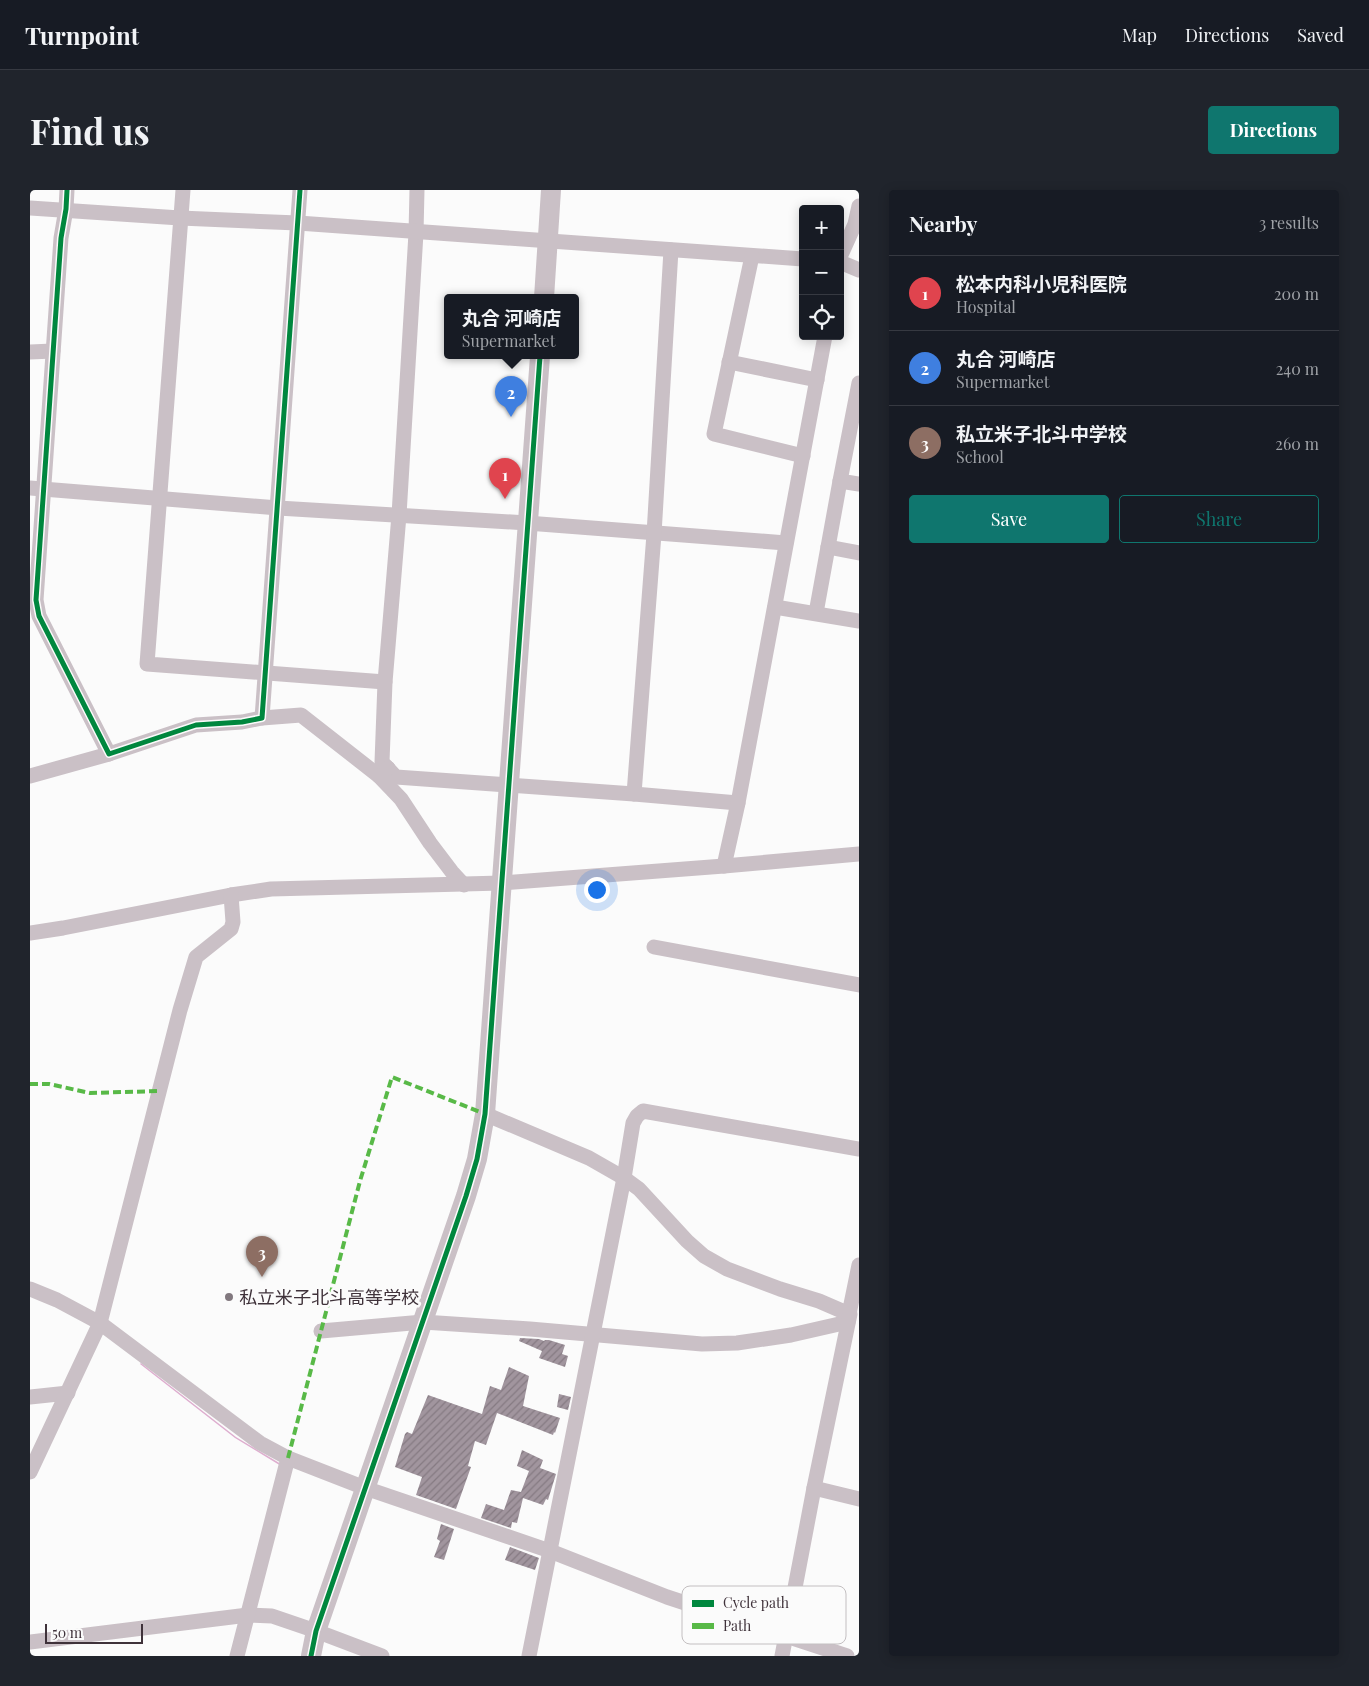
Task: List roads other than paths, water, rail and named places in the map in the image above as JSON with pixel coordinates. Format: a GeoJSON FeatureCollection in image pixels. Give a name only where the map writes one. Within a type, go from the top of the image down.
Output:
{"type":"FeatureCollection","features":[{"type":"Feature","properties":{"kind":"street"},"geometry":{"type":"LineString","coordinates":[[67,190],[61,238],[53,352],[37,488],[36,600],[39,616],[109,754]]}},
{"type":"Feature","properties":{"kind":"street"},"geometry":{"type":"LineString","coordinates":[[182,190],[148,664],[385,682]]}},
{"type":"Feature","properties":{"kind":"street"},"geometry":{"type":"LineString","coordinates":[[262,718],[300,190]]}},
{"type":"Feature","properties":{"kind":"street"},"geometry":{"type":"LineString","coordinates":[[417,190],[399,515],[385,682],[382,762],[384,772],[401,799],[446,865],[464,885]]}},
{"type":"Feature","properties":{"kind":"street"},"geometry":{"type":"LineString","coordinates":[[544,294],[551,190]]}},
{"type":"Feature","properties":{"kind":"street"},"geometry":{"type":"LineString","coordinates":[[844,250],[855,224],[859,206]]}},
{"type":"Feature","properties":{"kind":"street"},"geometry":{"type":"LineString","coordinates":[[30,208],[298,224],[799,259]]}},
{"type":"Feature","properties":{"kind":"street"},"geometry":{"type":"LineString","coordinates":[[634,794],[654,534],[671,250]]}},
{"type":"Feature","properties":{"kind":"street"},"geometry":{"type":"LineString","coordinates":[[752,256],[714,434],[803,456]]}},
{"type":"Feature","properties":{"kind":"street"},"geometry":{"type":"LineString","coordinates":[[844,264],[859,270]]}},
{"type":"Feature","properties":{"kind":"street"},"geometry":{"type":"LineString","coordinates":[[724,866],[738,803],[824,340]]}},
{"type":"Feature","properties":{"kind":"street"},"geometry":{"type":"LineString","coordinates":[[30,352],[53,352]]}},
{"type":"Feature","properties":{"kind":"street"},"geometry":{"type":"LineString","coordinates":[[311,1656],[316,1630],[423,1322],[477,1159],[485,1114],[540,359]]}},
{"type":"Feature","properties":{"kind":"street"},"geometry":{"type":"LineString","coordinates":[[729,362],[817,380]]}},
{"type":"Feature","properties":{"kind":"street"},"geometry":{"type":"LineString","coordinates":[[816,613],[859,383]]}},
{"type":"Feature","properties":{"kind":"street"},"geometry":{"type":"LineString","coordinates":[[840,481],[859,484]]}},
{"type":"Feature","properties":{"kind":"street"},"geometry":{"type":"LineString","coordinates":[[37,488],[278,508],[527,523],[786,543]]}},
{"type":"Feature","properties":{"kind":"street"},"geometry":{"type":"LineString","coordinates":[[828,547],[859,553]]}},
{"type":"Feature","properties":{"kind":"street"},"geometry":{"type":"LineString","coordinates":[[775,607],[859,621]]}},
{"type":"Feature","properties":{"kind":"street"},"geometry":{"type":"LineString","coordinates":[[30,776],[109,754],[196,725],[301,715],[384,772],[396,777],[738,803]]}},
{"type":"Feature","properties":{"kind":"street"},"geometry":{"type":"LineString","coordinates":[[30,933],[271,889],[502,883],[859,854]]}},
{"type":"Feature","properties":{"kind":"street"},"geometry":{"type":"LineString","coordinates":[[30,1472],[100,1323],[193,966],[196,957],[230,928],[233,922],[231,895]]}},
{"type":"Feature","properties":{"kind":"street"},"geometry":{"type":"LineString","coordinates":[[654,947],[859,985]]}},
{"type":"Feature","properties":{"kind":"street"},"geometry":{"type":"LineString","coordinates":[[529,1656],[624,1178],[633,1123],[637,1116],[643,1110],[859,1149]]}},
{"type":"Feature","properties":{"kind":"street"},"geometry":{"type":"LineString","coordinates":[[485,1114],[589,1158],[624,1178],[639,1189],[687,1241],[704,1256],[727,1269],[819,1301],[852,1317]]}},
{"type":"Feature","properties":{"kind":"street"},"geometry":{"type":"LineString","coordinates":[[795,1586],[814,1488],[852,1317],[859,1264]]}},
{"type":"Feature","properties":{"kind":"street"},"geometry":{"type":"LineString","coordinates":[[30,1289],[100,1323],[260,1443],[288,1458],[365,1488],[550,1551],[682,1602]]}},
{"type":"Feature","properties":{"kind":"street"},"geometry":{"type":"LineString","coordinates":[[321,1331],[423,1322],[702,1344],[737,1343],[791,1335],[852,1317]]}},
{"type":"Feature","properties":{"kind":"street"},"geometry":{"type":"LineString","coordinates":[[30,1397],[68,1393]]}},
{"type":"Feature","properties":{"kind":"street"},"geometry":{"type":"LineString","coordinates":[[237,1656],[288,1458]]}},
{"type":"Feature","properties":{"kind":"street"},"geometry":{"type":"LineString","coordinates":[[814,1488],[859,1499]]}},
{"type":"Feature","properties":{"kind":"street"},"geometry":{"type":"LineString","coordinates":[[30,1642],[248,1615],[272,1616],[316,1630],[382,1656]]}},
{"type":"Feature","properties":{"kind":"street"},"geometry":{"type":"LineString","coordinates":[[810,1644],[847,1656]]}},
{"type":"Feature","properties":{"kind":"place","name":"丸合 河崎店"},"geometry":{"type":"Point","coordinates":[511,417]}},
{"type":"Feature","properties":{"kind":"place","name":"松本内科小児科医院"},"geometry":{"type":"Point","coordinates":[505,499]}},
{"type":"Feature","properties":{"kind":"place","name":"私立米子北斗中学校"},"geometry":{"type":"Point","coordinates":[262,1277]}},
{"type":"Feature","properties":{"kind":"place","name":"私立米子北斗高等学校"},"geometry":{"type":"Point","coordinates":[229,1297]}}]}
